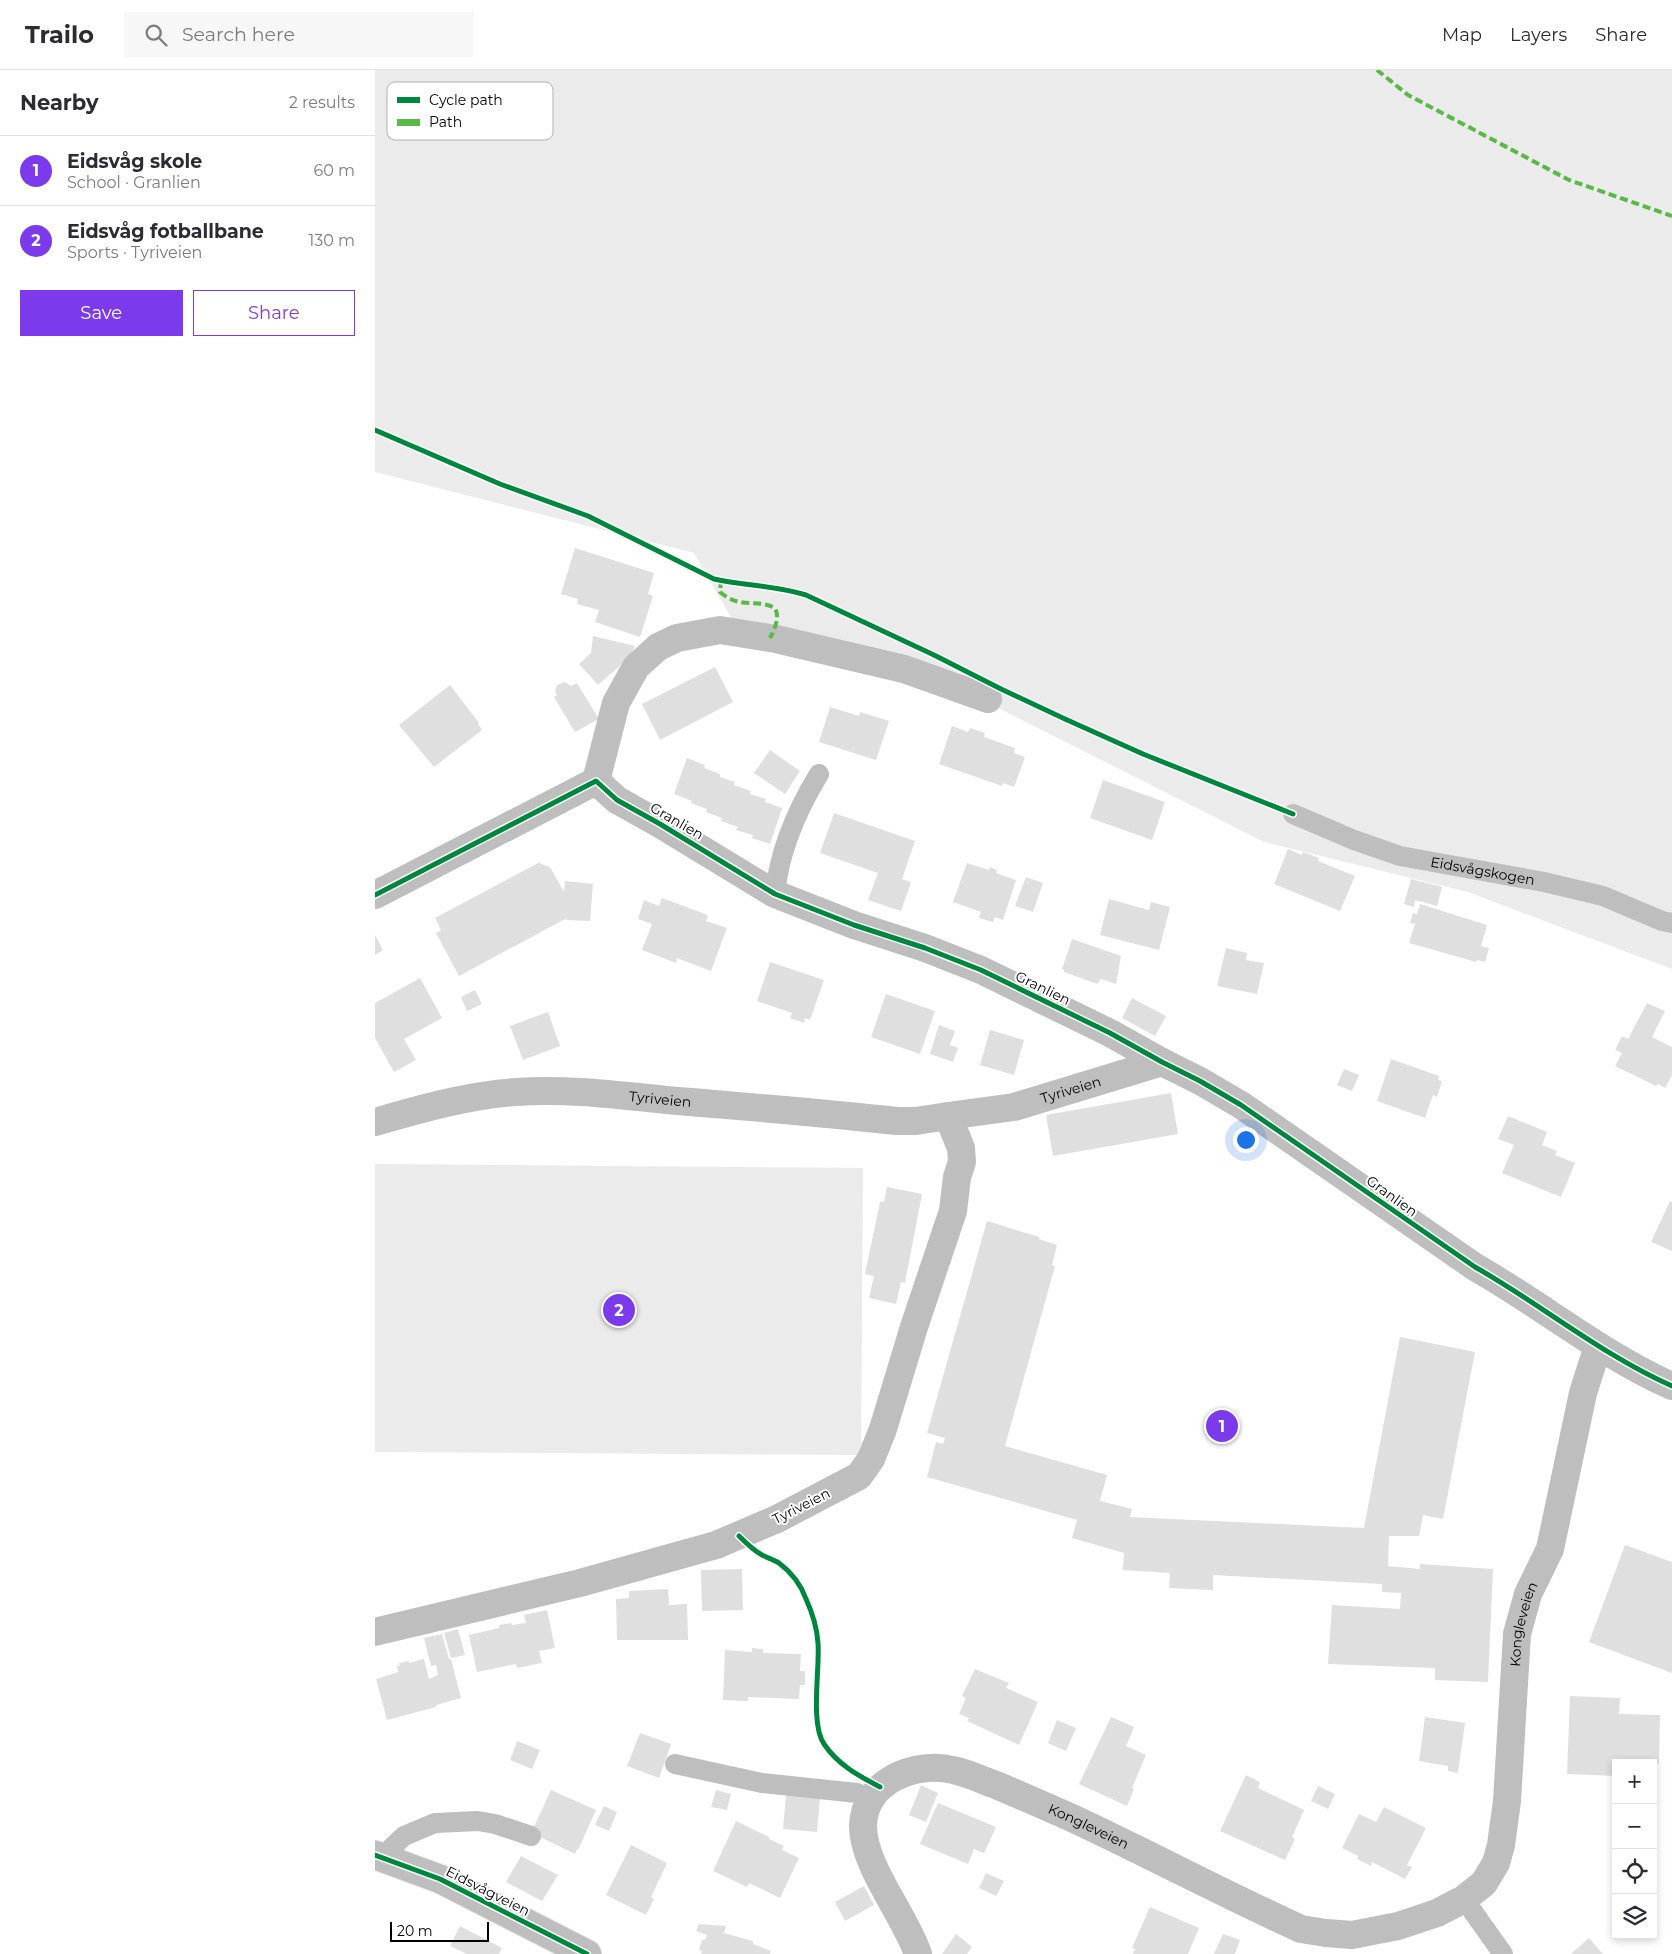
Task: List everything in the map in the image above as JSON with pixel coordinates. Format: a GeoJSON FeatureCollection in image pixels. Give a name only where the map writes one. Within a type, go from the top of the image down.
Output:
{"type":"FeatureCollection","features":[{"type":"Feature","properties":{"kind":"street"},"geometry":{"type":"LineString","coordinates":[[375,895],[596,781],[616,703],[621,693],[636,668],[646,656],[658,647],[677,638],[720,630],[776,639],[904,669],[987,699]]}},
{"type":"Feature","properties":{"kind":"street","name":"Granlien"},"geometry":{"type":"LineString","coordinates":[[596,781],[617,800],[775,894],[854,925],[925,948],[981,970],[1110,1033],[1201,1081],[1241,1105],[1475,1267],[1598,1346],[1672,1386]]}},
{"type":"Feature","properties":{"kind":"street","name":"Tyriveien"},"geometry":{"type":"LineString","coordinates":[[375,1122],[478,1098],[514,1092],[559,1090],[897,1121],[916,1121],[1013,1107],[1163,1062]]}},
{"type":"Feature","properties":{"kind":"street","name":"Tyriveien"},"geometry":{"type":"LineString","coordinates":[[375,1632],[580,1583],[716,1545],[777,1519],[859,1476],[871,1459],[883,1429],[914,1327],[953,1211],[957,1177],[962,1162],[961,1148],[948,1116]]}},
{"type":"Feature","properties":{"kind":"street","name":"Kongleveien"},"geometry":{"type":"LineString","coordinates":[[918,1954],[906,1924],[877,1873],[865,1839],[865,1819],[871,1800],[880,1787],[888,1780],[900,1774],[935,1768],[953,1770],[1033,1800],[1301,1929],[1326,1934],[1352,1935],[1398,1926],[1437,1913],[1464,1900],[1484,1883],[1496,1862],[1501,1845],[1507,1801],[1513,1687],[1519,1624],[1528,1594],[1550,1549],[1583,1393],[1598,1346]]}},
{"type":"Feature","properties":{"kind":"street","name":"Eidsvågveien"},"geometry":{"type":"LineString","coordinates":[[378,1856],[439,1879],[587,1954]]}},
{"type":"Feature","properties":{"kind":"lane"},"geometry":{"type":"LineString","coordinates":[[775,894],[777,869],[804,798],[819,774]]}},
{"type":"Feature","properties":{"kind":"lane","name":"Eidsvågskogen"},"geometry":{"type":"LineString","coordinates":[[1293,814],[1382,851],[1400,856],[1544,882],[1603,896],[1672,924]]}},
{"type":"Feature","properties":{"kind":"lane"},"geometry":{"type":"LineString","coordinates":[[675,1764],[762,1783],[857,1793],[871,1800]]}},
{"type":"Feature","properties":{"kind":"lane","name":"Eidsvågveien"},"geometry":{"type":"LineString","coordinates":[[378,1856],[404,1836],[435,1823],[478,1822],[495,1824],[531,1836]]}},
{"type":"Feature","properties":{"kind":"lane"},"geometry":{"type":"LineString","coordinates":[[1464,1900],[1503,1954]]}},
{"type":"Feature","properties":{"kind":"shaded area"},"geometry":{"type":"Polygon","coordinates":[[[375,70],[1672,70],[1672,969],[1468,892],[1264,842],[927,672],[748,647],[694,553],[375,472],[375,70]]]}},
{"type":"Feature","properties":{"kind":"shaded area"},"geometry":{"type":"Polygon","coordinates":[[[375,1164],[863,1168],[861,1455],[375,1452],[375,1164]]]}},
{"type":"Feature","properties":{"kind":"building"},"geometry":{"type":"Polygon","coordinates":[[[575,548],[654,573],[648,594],[653,596],[640,637],[595,622],[599,610],[577,604],[578,599],[561,594],[575,548]]]}},
{"type":"Feature","properties":{"kind":"building"},"geometry":{"type":"Polygon","coordinates":[[[593,636],[635,646],[630,657],[598,685],[579,664],[591,653],[593,636]]]}},
{"type":"Feature","properties":{"kind":"building"},"geometry":{"type":"Polygon","coordinates":[[[715,667],[733,702],[660,740],[642,704],[715,667]]]}},
{"type":"Feature","properties":{"kind":"building"},"geometry":{"type":"Polygon","coordinates":[[[565,682],[571,686],[577,683],[599,719],[575,732],[554,697],[557,695],[555,691],[557,685],[565,682]]]}},
{"type":"Feature","properties":{"kind":"building"},"geometry":{"type":"Polygon","coordinates":[[[450,685],[479,723],[482,730],[434,767],[399,725],[450,685]]]}},
{"type":"Feature","properties":{"kind":"building"},"geometry":{"type":"Polygon","coordinates":[[[830,707],[859,716],[860,712],[889,721],[876,760],[819,742],[830,707]]]}},
{"type":"Feature","properties":{"kind":"building"},"geometry":{"type":"Polygon","coordinates":[[[952,726],[968,732],[970,728],[985,733],[984,737],[1015,748],[1014,753],[1025,757],[1014,787],[1003,783],[1002,786],[939,764],[952,726]]]}},
{"type":"Feature","properties":{"kind":"building"},"geometry":{"type":"Polygon","coordinates":[[[770,750],[800,771],[785,794],[754,773],[770,750]]]}},
{"type":"Feature","properties":{"kind":"building"},"geometry":{"type":"Polygon","coordinates":[[[687,758],[705,765],[704,768],[720,774],[720,777],[735,782],[734,785],[751,791],[750,794],[766,799],[765,802],[782,808],[770,844],[752,838],[753,835],[736,830],[738,827],[721,821],[722,818],[706,812],[707,809],[674,794],[687,758]]]}},
{"type":"Feature","properties":{"kind":"building"},"geometry":{"type":"Polygon","coordinates":[[[1103,780],[1165,802],[1152,840],[1090,818],[1103,780]]]}},
{"type":"Feature","properties":{"kind":"building"},"geometry":{"type":"Polygon","coordinates":[[[834,813],[915,841],[902,879],[911,882],[901,911],[868,900],[878,873],[820,853],[834,813]]]}},
{"type":"Feature","properties":{"kind":"building"},"geometry":{"type":"Polygon","coordinates":[[[1288,849],[1302,855],[1303,852],[1319,858],[1318,861],[1355,876],[1340,911],[1274,884],[1288,849]]]}},
{"type":"Feature","properties":{"kind":"building"},"geometry":{"type":"Polygon","coordinates":[[[540,862],[550,867],[564,892],[565,881],[593,884],[590,921],[566,920],[567,918],[459,976],[436,933],[441,930],[435,918],[540,862]]]}},
{"type":"Feature","properties":{"kind":"building"},"geometry":{"type":"Polygon","coordinates":[[[967,863],[989,870],[990,867],[997,870],[996,873],[1016,880],[1003,920],[995,917],[993,922],[979,918],[981,912],[953,902],[967,863]]]}},
{"type":"Feature","properties":{"kind":"building"},"geometry":{"type":"Polygon","coordinates":[[[1026,877],[1043,883],[1033,912],[1015,906],[1026,877]]]}},
{"type":"Feature","properties":{"kind":"building"},"geometry":{"type":"Polygon","coordinates":[[[1411,879],[1442,887],[1437,906],[1415,900],[1414,907],[1404,904],[1411,879]]]}},
{"type":"Feature","properties":{"kind":"building"},"geometry":{"type":"Polygon","coordinates":[[[662,898],[708,915],[706,921],[727,928],[711,971],[677,958],[676,963],[642,950],[652,924],[638,919],[644,900],[659,906],[662,898]]]}},
{"type":"Feature","properties":{"kind":"building"},"geometry":{"type":"Polygon","coordinates":[[[1109,899],[1149,910],[1151,902],[1170,907],[1159,950],[1100,935],[1109,899]]]}},
{"type":"Feature","properties":{"kind":"building"},"geometry":{"type":"Polygon","coordinates":[[[1420,904],[1487,925],[1481,946],[1489,948],[1485,962],[1477,960],[1476,962],[1409,943],[1415,924],[1410,923],[1413,913],[1417,914],[1420,904]]]}},
{"type":"Feature","properties":{"kind":"building"},"geometry":{"type":"Polygon","coordinates":[[[375,935],[383,950],[375,955],[375,935]]]}},
{"type":"Feature","properties":{"kind":"building"},"geometry":{"type":"Polygon","coordinates":[[[1072,939],[1121,956],[1116,984],[1101,979],[1097,984],[1064,972],[1062,969],[1072,939]]]}},
{"type":"Feature","properties":{"kind":"building"},"geometry":{"type":"Polygon","coordinates":[[[1226,948],[1247,953],[1246,960],[1264,963],[1257,994],[1217,986],[1226,948]]]}},
{"type":"Feature","properties":{"kind":"building"},"geometry":{"type":"Polygon","coordinates":[[[770,962],[824,980],[810,1020],[805,1018],[804,1023],[790,1018],[792,1013],[757,1001],[770,962]]]}},
{"type":"Feature","properties":{"kind":"building"},"geometry":{"type":"Polygon","coordinates":[[[420,978],[442,1018],[404,1039],[416,1060],[394,1072],[375,1038],[375,1003],[420,978]]]}},
{"type":"Feature","properties":{"kind":"building"},"geometry":{"type":"Polygon","coordinates":[[[475,990],[482,1004],[467,1011],[461,997],[475,990]]]}},
{"type":"Feature","properties":{"kind":"building"},"geometry":{"type":"Polygon","coordinates":[[[886,994],[935,1011],[920,1054],[871,1037],[886,994]]]}},
{"type":"Feature","properties":{"kind":"building"},"geometry":{"type":"Polygon","coordinates":[[[1132,998],[1166,1016],[1155,1036],[1122,1018],[1132,998]]]}},
{"type":"Feature","properties":{"kind":"building"},"geometry":{"type":"Polygon","coordinates":[[[1647,1003],[1665,1011],[1652,1037],[1672,1047],[1672,1075],[1665,1088],[1658,1084],[1656,1086],[1615,1066],[1622,1053],[1615,1050],[1622,1036],[1628,1039],[1647,1003]]]}},
{"type":"Feature","properties":{"kind":"building"},"geometry":{"type":"Polygon","coordinates":[[[548,1012],[560,1046],[523,1060],[510,1026],[548,1012]]]}},
{"type":"Feature","properties":{"kind":"building"},"geometry":{"type":"Polygon","coordinates":[[[939,1025],[955,1031],[950,1045],[958,1048],[953,1062],[930,1054],[939,1025]]]}},
{"type":"Feature","properties":{"kind":"building"},"geometry":{"type":"Polygon","coordinates":[[[990,1030],[1024,1040],[1014,1075],[980,1065],[990,1030]]]}},
{"type":"Feature","properties":{"kind":"building"},"geometry":{"type":"Polygon","coordinates":[[[1391,1059],[1439,1076],[1438,1080],[1442,1081],[1437,1097],[1433,1095],[1425,1118],[1377,1101],[1391,1059]]]}},
{"type":"Feature","properties":{"kind":"building"},"geometry":{"type":"Polygon","coordinates":[[[1344,1069],[1359,1075],[1352,1091],[1337,1085],[1344,1069]]]}},
{"type":"Feature","properties":{"kind":"building"},"geometry":{"type":"Polygon","coordinates":[[[1171,1093],[1178,1134],[1053,1156],[1046,1115],[1171,1093]]]}},
{"type":"Feature","properties":{"kind":"building"},"geometry":{"type":"Polygon","coordinates":[[[1508,1116],[1547,1132],[1542,1145],[1557,1151],[1555,1155],[1575,1163],[1561,1197],[1502,1173],[1514,1145],[1498,1139],[1508,1116]]]}},
{"type":"Feature","properties":{"kind":"building"},"geometry":{"type":"Polygon","coordinates":[[[887,1187],[922,1194],[905,1283],[901,1282],[896,1304],[869,1298],[874,1276],[865,1274],[880,1202],[884,1202],[887,1187]]]}},
{"type":"Feature","properties":{"kind":"building"},"geometry":{"type":"Polygon","coordinates":[[[1670,1201],[1672,1202],[1672,1251],[1651,1242],[1670,1201]]]}},
{"type":"Feature","properties":{"kind":"building"},"geometry":{"type":"Polygon","coordinates":[[[987,1221],[1039,1237],[1039,1239],[1057,1245],[1052,1265],[1055,1266],[1005,1446],[1107,1475],[1100,1501],[1132,1509],[1130,1517],[1364,1528],[1400,1337],[1475,1352],[1443,1519],[1423,1515],[1419,1536],[1389,1536],[1388,1566],[1420,1569],[1420,1564],[1493,1569],[1488,1682],[1435,1680],[1435,1668],[1328,1664],[1332,1605],[1400,1609],[1401,1593],[1382,1592],[1382,1584],[1213,1575],[1213,1590],[1169,1588],[1170,1573],[1123,1570],[1124,1553],[1072,1538],[1077,1520],[927,1477],[936,1442],[943,1444],[945,1438],[927,1433],[987,1221]]]}},
{"type":"Feature","properties":{"kind":"building"},"geometry":{"type":"Polygon","coordinates":[[[1625,1545],[1672,1562],[1672,1673],[1589,1642],[1625,1545]]]}},
{"type":"Feature","properties":{"kind":"building"},"geometry":{"type":"Polygon","coordinates":[[[742,1569],[743,1610],[702,1611],[701,1570],[742,1569]]]}},
{"type":"Feature","properties":{"kind":"building"},"geometry":{"type":"Polygon","coordinates":[[[668,1589],[669,1605],[687,1604],[688,1640],[617,1640],[616,1599],[629,1598],[629,1591],[668,1589]]]}},
{"type":"Feature","properties":{"kind":"building"},"geometry":{"type":"Polygon","coordinates":[[[547,1610],[555,1648],[539,1651],[542,1663],[517,1668],[516,1664],[477,1672],[469,1635],[499,1628],[499,1625],[526,1623],[524,1615],[547,1610]]]}},
{"type":"Feature","properties":{"kind":"building"},"geometry":{"type":"Polygon","coordinates":[[[458,1629],[465,1655],[451,1658],[444,1633],[458,1629]]]}},
{"type":"Feature","properties":{"kind":"building"},"geometry":{"type":"Polygon","coordinates":[[[442,1634],[449,1659],[451,1659],[461,1698],[436,1705],[436,1707],[387,1720],[376,1679],[398,1672],[397,1666],[400,1666],[399,1663],[409,1661],[409,1663],[424,1659],[429,1679],[438,1675],[436,1665],[431,1666],[424,1638],[442,1634]]]}},
{"type":"Feature","properties":{"kind":"building"},"geometry":{"type":"Polygon","coordinates":[[[752,1648],[763,1649],[763,1653],[801,1654],[800,1671],[805,1671],[805,1685],[800,1685],[799,1699],[748,1697],[748,1701],[723,1700],[725,1650],[752,1652],[752,1648]]]}},
{"type":"Feature","properties":{"kind":"building"},"geometry":{"type":"Polygon","coordinates":[[[975,1669],[1009,1683],[1006,1688],[1038,1702],[1019,1745],[967,1721],[969,1718],[959,1714],[966,1698],[962,1696],[975,1669]]]}},
{"type":"Feature","properties":{"kind":"building"},"geometry":{"type":"Polygon","coordinates":[[[1570,1696],[1620,1698],[1619,1714],[1660,1715],[1659,1764],[1657,1764],[1657,1759],[1612,1759],[1612,1776],[1567,1774],[1570,1696]]]}},
{"type":"Feature","properties":{"kind":"building"},"geometry":{"type":"Polygon","coordinates":[[[1111,1717],[1134,1727],[1126,1746],[1146,1755],[1132,1788],[1134,1789],[1127,1806],[1079,1784],[1111,1717]]]}},
{"type":"Feature","properties":{"kind":"building"},"geometry":{"type":"Polygon","coordinates":[[[1425,1717],[1465,1723],[1458,1773],[1448,1771],[1448,1766],[1419,1761],[1425,1717]]]}},
{"type":"Feature","properties":{"kind":"building"},"geometry":{"type":"Polygon","coordinates":[[[1057,1720],[1076,1728],[1066,1751],[1048,1743],[1057,1720]]]}},
{"type":"Feature","properties":{"kind":"building"},"geometry":{"type":"Polygon","coordinates":[[[640,1733],[671,1744],[659,1778],[627,1766],[640,1733]]]}},
{"type":"Feature","properties":{"kind":"building"},"geometry":{"type":"Polygon","coordinates":[[[517,1741],[540,1750],[532,1769],[510,1760],[517,1741]]]}},
{"type":"Feature","properties":{"kind":"building"},"geometry":{"type":"Polygon","coordinates":[[[1246,1775],[1260,1782],[1258,1788],[1304,1810],[1292,1837],[1295,1839],[1285,1860],[1220,1831],[1246,1775]]]}},
{"type":"Feature","properties":{"kind":"building"},"geometry":{"type":"Polygon","coordinates":[[[921,1785],[938,1793],[926,1822],[909,1815],[921,1785]]]}},
{"type":"Feature","properties":{"kind":"building"},"geometry":{"type":"Polygon","coordinates":[[[1318,1786],[1335,1794],[1328,1809],[1311,1801],[1318,1786]]]}},
{"type":"Feature","properties":{"kind":"building"},"geometry":{"type":"Polygon","coordinates":[[[551,1790],[596,1810],[575,1854],[534,1834],[533,1829],[551,1790]]]}},
{"type":"Feature","properties":{"kind":"building"},"geometry":{"type":"Polygon","coordinates":[[[716,1790],[731,1794],[727,1810],[711,1807],[716,1790]]]}},
{"type":"Feature","properties":{"kind":"building"},"geometry":{"type":"Polygon","coordinates":[[[786,1794],[820,1797],[817,1832],[783,1829],[786,1794]]]}},
{"type":"Feature","properties":{"kind":"building"},"geometry":{"type":"Polygon","coordinates":[[[938,1803],[996,1827],[984,1853],[974,1849],[968,1864],[920,1844],[938,1803]]]}},
{"type":"Feature","properties":{"kind":"building"},"geometry":{"type":"Polygon","coordinates":[[[604,1806],[617,1812],[609,1831],[595,1825],[604,1806]]]}},
{"type":"Feature","properties":{"kind":"building"},"geometry":{"type":"Polygon","coordinates":[[[1384,1807],[1426,1828],[1407,1865],[1412,1867],[1405,1879],[1372,1862],[1371,1866],[1357,1859],[1358,1856],[1342,1848],[1359,1814],[1376,1822],[1384,1807]]]}},
{"type":"Feature","properties":{"kind":"building"},"geometry":{"type":"Polygon","coordinates":[[[736,1821],[769,1837],[769,1839],[784,1846],[782,1850],[799,1858],[780,1898],[749,1883],[747,1887],[713,1871],[736,1821]]]}},
{"type":"Feature","properties":{"kind":"building"},"geometry":{"type":"Polygon","coordinates":[[[631,1845],[667,1863],[651,1897],[654,1899],[646,1915],[606,1895],[631,1845]]]}},
{"type":"Feature","properties":{"kind":"building"},"geometry":{"type":"Polygon","coordinates":[[[521,1856],[558,1875],[542,1901],[506,1882],[521,1856]]]}},
{"type":"Feature","properties":{"kind":"building"},"geometry":{"type":"Polygon","coordinates":[[[986,1873],[1004,1881],[996,1896],[979,1888],[986,1873]]]}},
{"type":"Feature","properties":{"kind":"building"},"geometry":{"type":"Polygon","coordinates":[[[864,1886],[874,1905],[845,1921],[835,1902],[864,1886]]]}},
{"type":"Feature","properties":{"kind":"building"},"geometry":{"type":"Polygon","coordinates":[[[1150,1907],[1199,1928],[1188,1954],[1133,1954],[1135,1949],[1132,1948],[1150,1907]]]}},
{"type":"Feature","properties":{"kind":"building"},"geometry":{"type":"Polygon","coordinates":[[[699,1924],[726,1926],[724,1933],[753,1941],[753,1944],[771,1951],[770,1954],[701,1954],[702,1952],[699,1949],[702,1940],[706,1939],[707,1935],[696,1931],[699,1924]]]}},
{"type":"Feature","properties":{"kind":"building"},"geometry":{"type":"Polygon","coordinates":[[[460,1926],[502,1948],[499,1954],[467,1954],[450,1946],[460,1926]]]}},
{"type":"Feature","properties":{"kind":"building"},"geometry":{"type":"Polygon","coordinates":[[[956,1934],[972,1947],[967,1954],[942,1954],[956,1934]]]}},
{"type":"Feature","properties":{"kind":"building"},"geometry":{"type":"Polygon","coordinates":[[[1223,1934],[1240,1940],[1235,1954],[1214,1954],[1223,1934]]]}},
{"type":"Feature","properties":{"kind":"building"},"geometry":{"type":"Polygon","coordinates":[[[1589,1938],[1603,1954],[1571,1954],[1589,1938]]]}},
{"type":"Feature","properties":{"kind":"marked path"},"geometry":{"type":"LineString","coordinates":[[1377,70],[1408,95],[1569,180],[1672,216]]}},
{"type":"Feature","properties":{"kind":"marked path"},"geometry":{"type":"LineString","coordinates":[[721,580],[720,592],[735,601],[768,605],[775,608],[777,619],[770,638]]}},
{"type":"Feature","properties":{"kind":"cycle path"},"geometry":{"type":"LineString","coordinates":[[375,430],[500,484],[588,516],[714,579],[783,589],[806,595],[1065,719],[1143,754],[1293,814]]}},
{"type":"Feature","properties":{"kind":"cycle path"},"geometry":{"type":"LineString","coordinates":[[375,895],[596,781],[617,800],[775,894],[854,925],[925,948],[981,970],[1110,1033],[1200,1081],[1241,1105],[1475,1267],[1621,1360],[1672,1386]]}},
{"type":"Feature","properties":{"kind":"cycle path"},"geometry":{"type":"LineString","coordinates":[[739,1536],[756,1551],[783,1567],[795,1579],[801,1589],[812,1615],[817,1638],[816,1710],[820,1735],[824,1744],[842,1764],[880,1787]]}},
{"type":"Feature","properties":{"kind":"cycle path"},"geometry":{"type":"LineString","coordinates":[[375,1855],[440,1879],[587,1954]]}},
{"type":"Feature","properties":{"kind":"place","name":"Eidsvåg fotballbane"},"geometry":{"type":"Point","coordinates":[619,1310]}},
{"type":"Feature","properties":{"kind":"place","name":"Eidsvåg skole"},"geometry":{"type":"Point","coordinates":[1222,1426]}}]}
